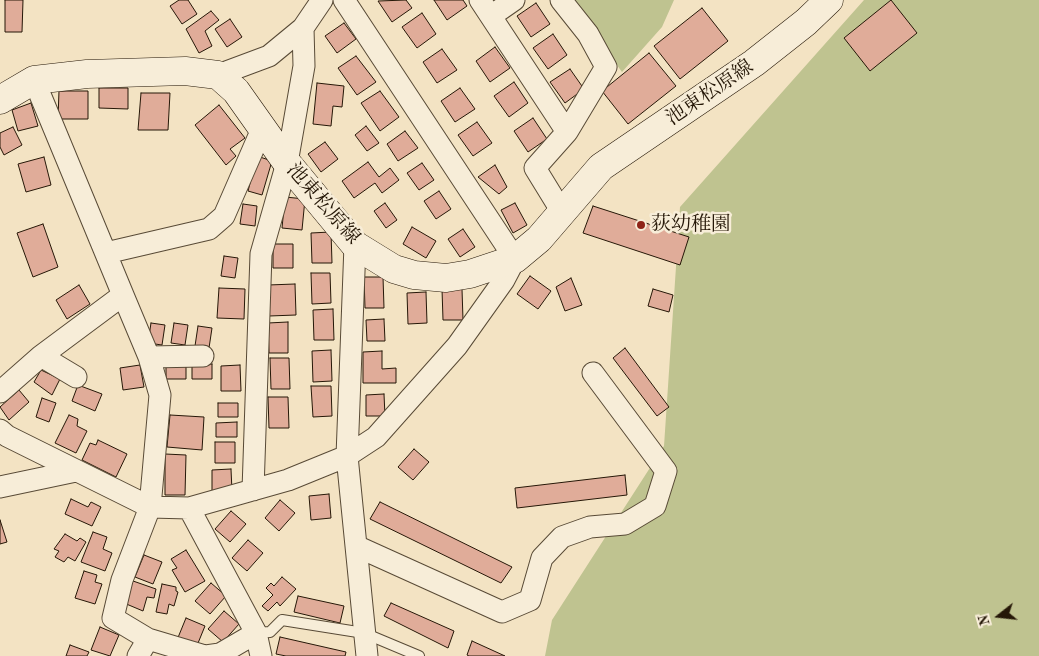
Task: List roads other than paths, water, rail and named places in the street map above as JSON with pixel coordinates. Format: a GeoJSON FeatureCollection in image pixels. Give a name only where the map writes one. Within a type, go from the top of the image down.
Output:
{"type":"FeatureCollection","features":[{"type":"Feature","properties":{"kind":"main road","name":"池東松原線"},"geometry":{"type":"LineString","coordinates":[[218,75],[236,91],[288,163],[354,244],[394,269],[414,275],[446,278],[470,274],[515,258],[539,239],[601,166],[754,63],[806,22],[829,0]]}},
{"type":"Feature","properties":{"kind":"main road"},"geometry":{"type":"LineString","coordinates":[[0,100],[34,80],[87,74],[185,70],[218,75]]}},
{"type":"Feature","properties":{"kind":"street"},"geometry":{"type":"LineString","coordinates":[[218,75],[269,56],[303,28],[322,0]]}},
{"type":"Feature","properties":{"kind":"street"},"geometry":{"type":"LineString","coordinates":[[0,430],[7,436],[150,507],[189,508],[288,480],[347,456],[376,437],[457,346],[499,287],[515,258],[344,0]]}},
{"type":"Feature","properties":{"kind":"street"},"geometry":{"type":"LineString","coordinates":[[514,0],[486,8],[567,132]]}},
{"type":"Feature","properties":{"kind":"street"},"geometry":{"type":"LineString","coordinates":[[561,0],[588,34],[606,67],[567,132],[535,168],[562,212]]}},
{"type":"Feature","properties":{"kind":"street"},"geometry":{"type":"LineString","coordinates":[[253,490],[261,254],[288,163],[304,66],[303,28]]}},
{"type":"Feature","properties":{"kind":"street"},"geometry":{"type":"LineString","coordinates":[[34,80],[149,357],[160,395],[150,507],[122,580],[114,618],[143,647],[205,656],[220,654],[256,633]]}},
{"type":"Feature","properties":{"kind":"street"},"geometry":{"type":"LineString","coordinates":[[106,253],[209,229],[224,216],[262,129]]}},
{"type":"Feature","properties":{"kind":"street"},"geometry":{"type":"LineString","coordinates":[[354,244],[347,456],[367,656]]}},
{"type":"Feature","properties":{"kind":"street"},"geometry":{"type":"LineString","coordinates":[[0,392],[41,356],[124,295]]}},
{"type":"Feature","properties":{"kind":"street"},"geometry":{"type":"LineString","coordinates":[[41,356],[76,377]]}},
{"type":"Feature","properties":{"kind":"street"},"geometry":{"type":"LineString","coordinates":[[149,357],[203,356]]}},
{"type":"Feature","properties":{"kind":"street"},"geometry":{"type":"LineString","coordinates":[[356,546],[502,612],[530,600],[542,558],[562,537],[590,528],[625,524],[655,506],[666,471],[593,373]]}},
{"type":"Feature","properties":{"kind":"street"},"geometry":{"type":"LineString","coordinates":[[0,487],[76,470]]}},
{"type":"Feature","properties":{"kind":"street"},"geometry":{"type":"LineString","coordinates":[[189,508],[256,633],[261,656]]}},
{"type":"Feature","properties":{"kind":"lane"},"geometry":{"type":"LineString","coordinates":[[256,633],[270,632],[282,620],[364,633],[419,656]]}},
{"type":"Feature","properties":{"kind":"place","name":"荻幼稚園"},"geometry":{"type":"Point","coordinates":[641,225]}}]}
